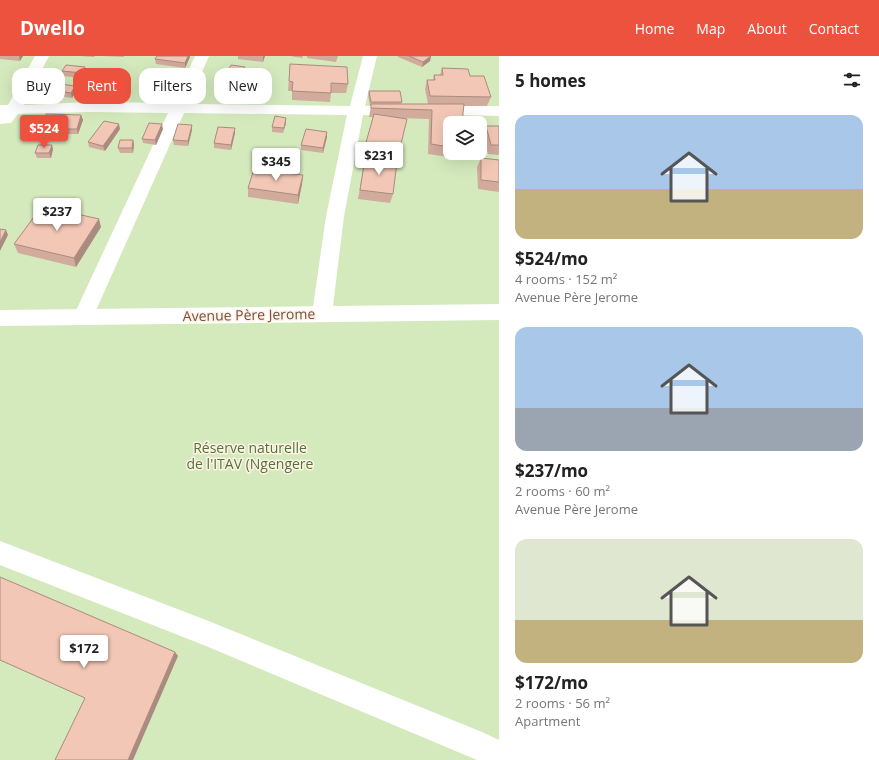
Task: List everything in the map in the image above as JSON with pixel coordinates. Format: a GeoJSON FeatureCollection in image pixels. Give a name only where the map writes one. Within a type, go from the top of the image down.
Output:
{"type":"FeatureCollection","features":[{"type":"Feature","properties":{"kind":"street"},"geometry":{"type":"LineString","coordinates":[[0,125],[6,110],[42,56]]}},
{"type":"Feature","properties":{"kind":"street"},"geometry":{"type":"LineString","coordinates":[[83,317],[202,56]]}},
{"type":"Feature","properties":{"kind":"street"},"geometry":{"type":"LineString","coordinates":[[322,314],[326,270],[355,111],[370,56]]}},
{"type":"Feature","properties":{"kind":"street"},"geometry":{"type":"LineString","coordinates":[[6,110],[89,107],[355,111],[499,111]]}},
{"type":"Feature","properties":{"kind":"street","name":"Avenue Père Jerome"},"geometry":{"type":"LineString","coordinates":[[0,318],[499,312]]}},
{"type":"Feature","properties":{"kind":"street"},"geometry":{"type":"LineString","coordinates":[[0,553],[206,633],[472,742],[499,755]]}},
{"type":"Feature","properties":{"kind":"green space","name":"Réserve naturelle de l'ITAV (Ngengere"},"geometry":{"type":"Polygon","coordinates":[[[0,56],[499,56],[499,760],[0,760],[0,56]]]}},
{"type":"Feature","properties":{"kind":"building"},"geometry":{"type":"Polygon","coordinates":[[[157,56],[188,56],[185,63],[155,59],[157,56]]]}},
{"type":"Feature","properties":{"kind":"building"},"geometry":{"type":"Polygon","coordinates":[[[409,56],[431,56],[423,62],[409,56]]]}},
{"type":"Feature","properties":{"kind":"building"},"geometry":{"type":"Polygon","coordinates":[[[290,64],[347,67],[348,84],[331,83],[331,93],[292,91],[293,82],[289,81],[290,64]]]}},
{"type":"Feature","properties":{"kind":"building"},"geometry":{"type":"Polygon","coordinates":[[[66,65],[85,67],[73,68],[73,72],[65,71],[64,68],[66,65]]]}},
{"type":"Feature","properties":{"kind":"building"},"geometry":{"type":"Polygon","coordinates":[[[231,65],[245,67],[244,68],[230,68],[231,65]]]}},
{"type":"Feature","properties":{"kind":"building"},"geometry":{"type":"Polygon","coordinates":[[[442,68],[468,69],[470,76],[484,76],[491,97],[430,96],[427,80],[435,80],[434,75],[443,75],[442,68]]]}},
{"type":"Feature","properties":{"kind":"building"},"geometry":{"type":"Polygon","coordinates":[[[65,85],[73,86],[71,93],[65,92],[65,85]]]}},
{"type":"Feature","properties":{"kind":"building"},"geometry":{"type":"Polygon","coordinates":[[[369,91],[400,91],[402,102],[371,102],[369,91]]]}},
{"type":"Feature","properties":{"kind":"building"},"geometry":{"type":"Polygon","coordinates":[[[371,104],[464,104],[463,116],[443,116],[443,146],[431,144],[432,110],[371,108],[371,104]]]}},
{"type":"Feature","properties":{"kind":"building"},"geometry":{"type":"Polygon","coordinates":[[[46,114],[81,115],[77,129],[42,129],[46,114]]]}},
{"type":"Feature","properties":{"kind":"building"},"geometry":{"type":"Polygon","coordinates":[[[374,114],[407,119],[399,152],[365,146],[374,114]]]}},
{"type":"Feature","properties":{"kind":"building"},"geometry":{"type":"Polygon","coordinates":[[[275,116],[286,118],[284,128],[272,127],[275,116]]]}},
{"type":"Feature","properties":{"kind":"building"},"geometry":{"type":"Polygon","coordinates":[[[104,121],[119,124],[103,146],[88,142],[104,121]]]}},
{"type":"Feature","properties":{"kind":"building"},"geometry":{"type":"Polygon","coordinates":[[[149,123],[162,124],[155,140],[142,139],[149,123]]]}},
{"type":"Feature","properties":{"kind":"building"},"geometry":{"type":"Polygon","coordinates":[[[178,124],[192,125],[188,141],[173,140],[178,124]]]}},
{"type":"Feature","properties":{"kind":"building"},"geometry":{"type":"Polygon","coordinates":[[[487,126],[499,126],[499,145],[491,145],[487,126]]]}},
{"type":"Feature","properties":{"kind":"building"},"geometry":{"type":"Polygon","coordinates":[[[218,127],[235,128],[231,145],[214,143],[218,127]]]}},
{"type":"Feature","properties":{"kind":"building"},"geometry":{"type":"Polygon","coordinates":[[[306,129],[327,132],[323,148],[301,145],[306,129]]]}},
{"type":"Feature","properties":{"kind":"building"},"geometry":{"type":"Polygon","coordinates":[[[120,140],[133,140],[132,148],[118,148],[120,140]]]}},
{"type":"Feature","properties":{"kind":"building"},"geometry":{"type":"Polygon","coordinates":[[[38,145],[52,145],[49,153],[35,153],[38,145]]]}},
{"type":"Feature","properties":{"kind":"building"},"geometry":{"type":"Polygon","coordinates":[[[365,158],[397,162],[393,194],[360,190],[365,158]]]}},
{"type":"Feature","properties":{"kind":"building"},"geometry":{"type":"Polygon","coordinates":[[[487,159],[499,160],[499,182],[481,180],[481,160],[487,160],[487,159]]]}},
{"type":"Feature","properties":{"kind":"building"},"geometry":{"type":"Polygon","coordinates":[[[254,169],[303,175],[298,195],[248,188],[254,169]]]}},
{"type":"Feature","properties":{"kind":"building"},"geometry":{"type":"Polygon","coordinates":[[[42,206],[99,219],[74,258],[14,244],[42,206]]]}},
{"type":"Feature","properties":{"kind":"building"},"geometry":{"type":"Polygon","coordinates":[[[0,229],[6,230],[0,242],[0,229]]]}},
{"type":"Feature","properties":{"kind":"building"},"geometry":{"type":"Polygon","coordinates":[[[0,577],[175,652],[128,760],[55,760],[85,698],[0,660],[0,577]]]}}]}
